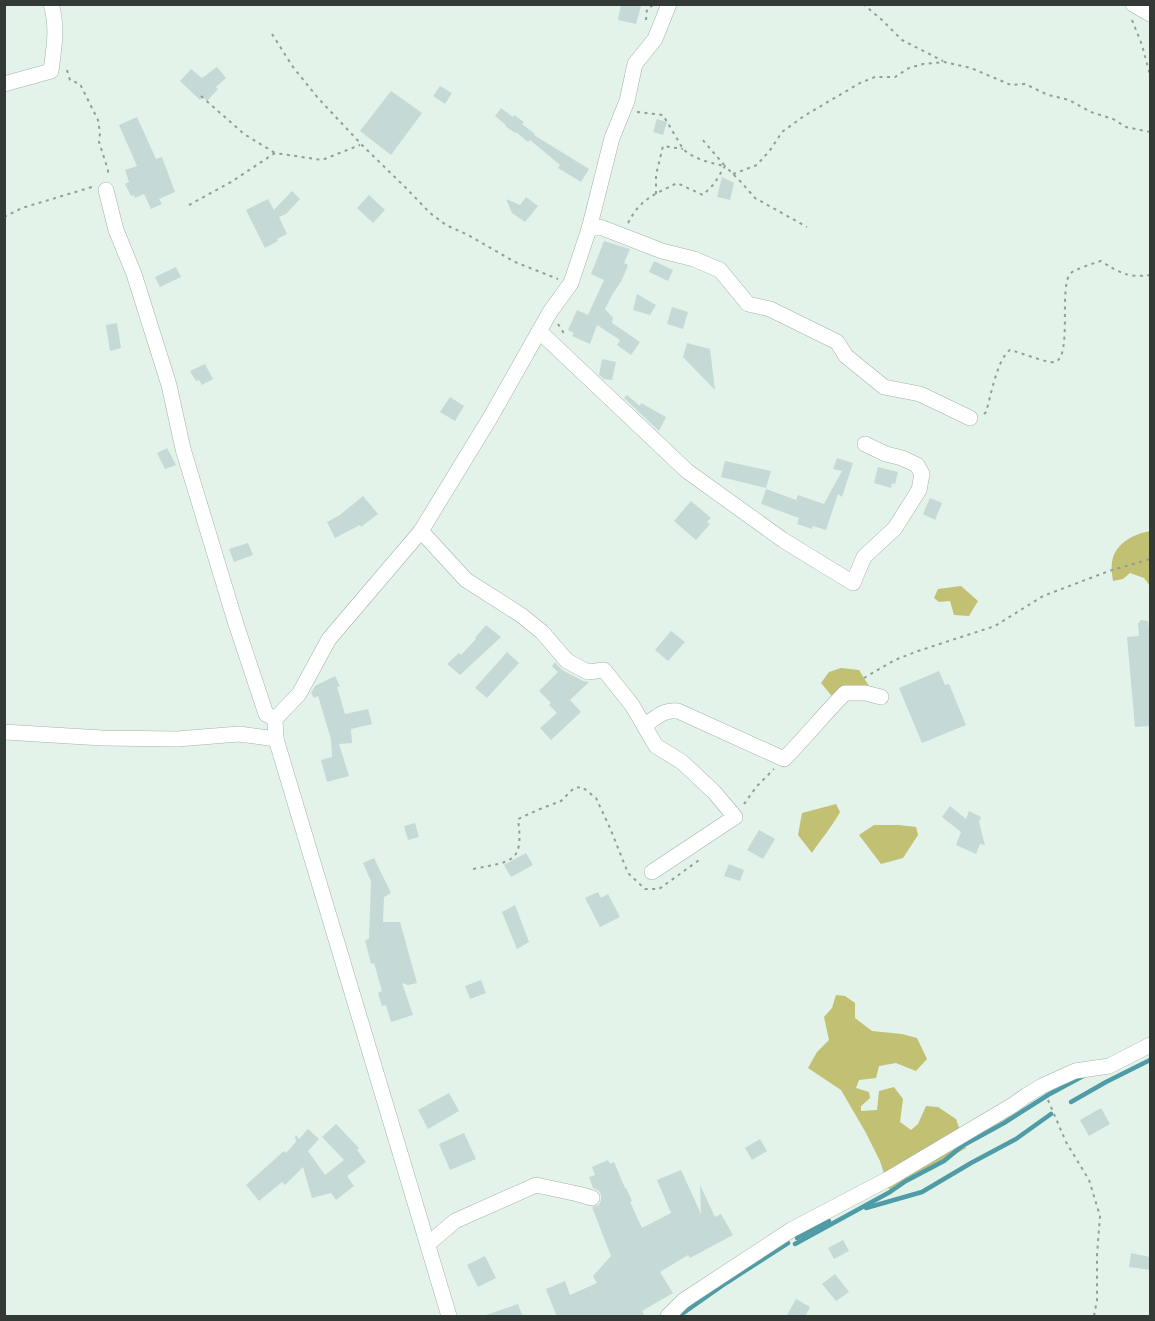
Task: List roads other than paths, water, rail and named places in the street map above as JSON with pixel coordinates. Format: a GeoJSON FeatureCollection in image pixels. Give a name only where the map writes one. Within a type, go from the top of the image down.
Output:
{"type":"FeatureCollection","features":[{"type":"Feature","properties":{"kind":"street"},"geometry":{"type":"LineString","coordinates":[[449,1317],[276,739],[275,719],[299,694],[329,639],[421,531],[490,418],[550,312],[571,283],[589,229],[612,138],[627,101],[635,64],[655,39],[669,4]]}},
{"type":"Feature","properties":{"kind":"street"},"geometry":{"type":"LineString","coordinates":[[4,84],[51,70],[56,39],[56,6]]}},
{"type":"Feature","properties":{"kind":"street"},"geometry":{"type":"LineString","coordinates":[[1131,10],[1150,14]]}},
{"type":"Feature","properties":{"kind":"street"},"geometry":{"type":"LineString","coordinates":[[106,190],[116,230],[134,274],[169,385],[183,449],[236,624],[266,714],[275,719]]}},
{"type":"Feature","properties":{"kind":"street"},"geometry":{"type":"LineString","coordinates":[[589,229],[600,227],[720,270],[748,304],[770,309],[837,342],[846,356],[884,387],[920,394],[970,418]]}},
{"type":"Feature","properties":{"kind":"street"},"geometry":{"type":"LineString","coordinates":[[539,331],[687,471],[783,540],[853,583],[864,557],[895,528],[919,490],[922,474],[917,465],[866,444]]}},
{"type":"Feature","properties":{"kind":"street"},"geometry":{"type":"LineString","coordinates":[[421,531],[466,580],[521,615],[542,633],[567,661],[588,672],[604,670],[632,705],[656,746],[682,762],[714,792],[735,817],[652,872]]}},
{"type":"Feature","properties":{"kind":"street"},"geometry":{"type":"LineString","coordinates":[[645,725],[664,712],[678,711],[784,759],[845,693],[865,693],[881,697]]}},
{"type":"Feature","properties":{"kind":"street"},"geometry":{"type":"LineString","coordinates":[[4,732],[102,738],[177,739],[239,734],[276,739]]}},
{"type":"Feature","properties":{"kind":"street"},"geometry":{"type":"LineString","coordinates":[[668,1317],[683,1301],[791,1230],[890,1178],[1042,1086],[1075,1071],[1109,1066],[1150,1045]]}},
{"type":"Feature","properties":{"kind":"street"},"geometry":{"type":"LineString","coordinates":[[428,1244],[454,1221],[536,1185],[592,1198]]}},
{"type":"Feature","properties":{"kind":"waterway"},"geometry":{"type":"LineString","coordinates":[[1071,1102],[1150,1060]]}},
{"type":"Feature","properties":{"kind":"waterway"},"geometry":{"type":"LineString","coordinates":[[795,1244],[944,1161],[962,1146],[1085,1075]]}},
{"type":"Feature","properties":{"kind":"waterway"},"geometry":{"type":"LineString","coordinates":[[866,1208],[922,1192],[1016,1139],[1051,1114]]}},
{"type":"Feature","properties":{"kind":"waterway"},"geometry":{"type":"LineString","coordinates":[[797,1238],[829,1221]]}},
{"type":"Feature","properties":{"kind":"waterway"},"geometry":{"type":"LineString","coordinates":[[679,1316],[788,1243]]}}]}
